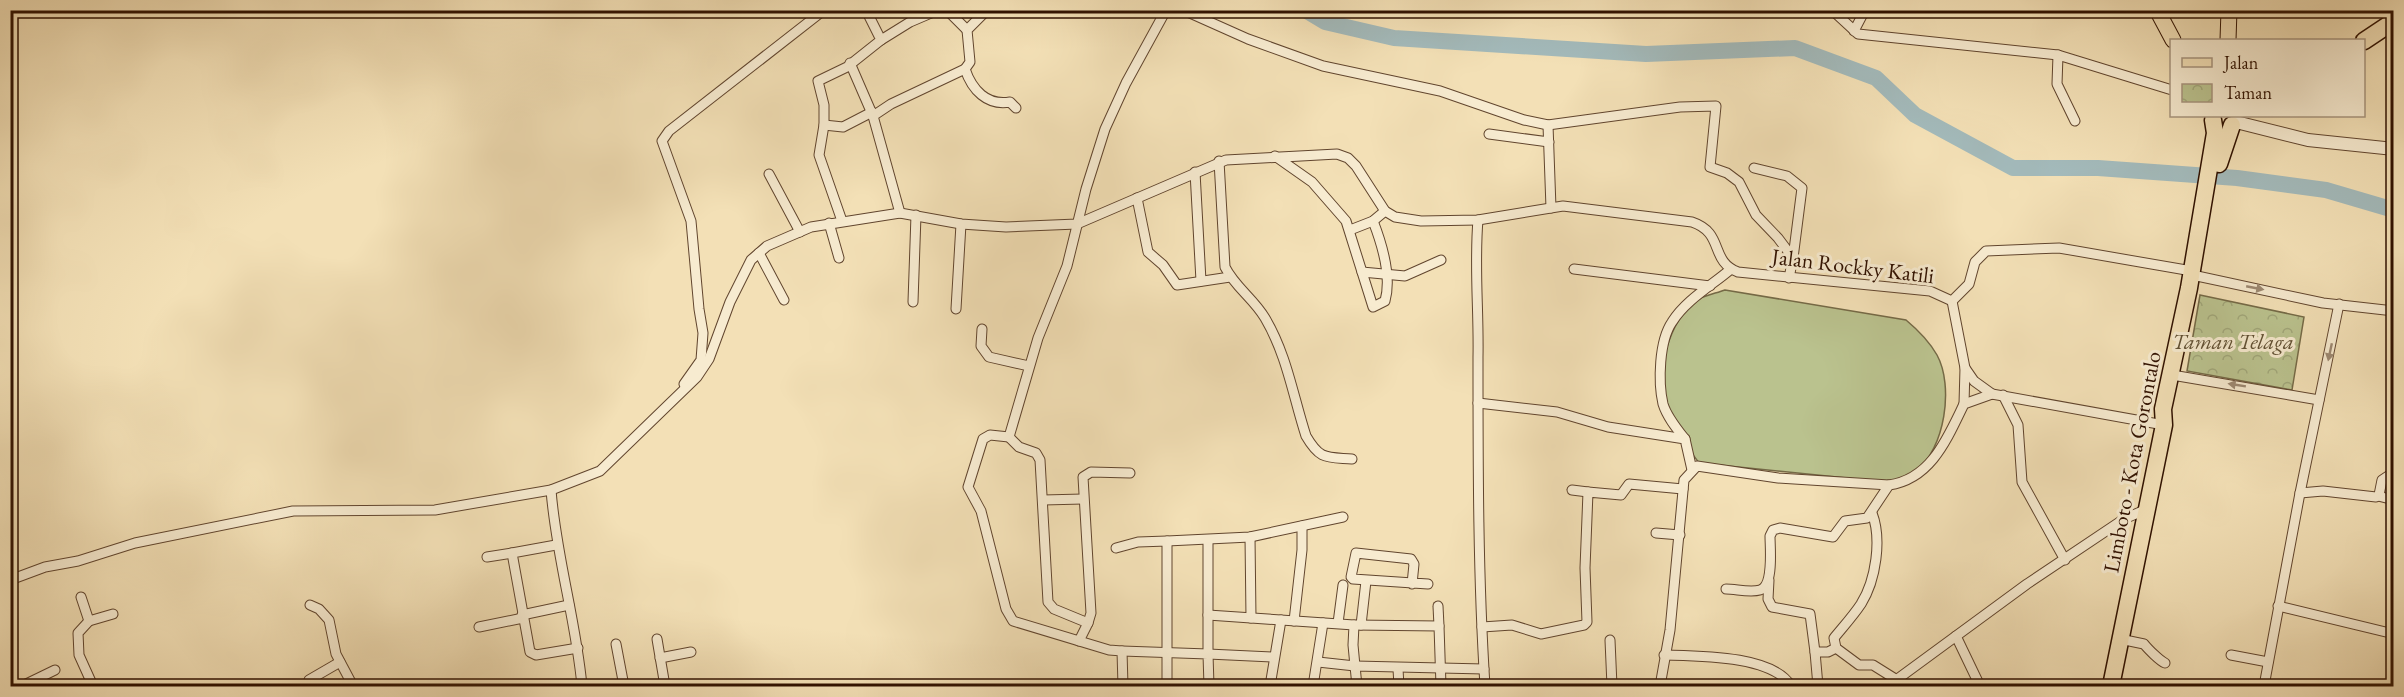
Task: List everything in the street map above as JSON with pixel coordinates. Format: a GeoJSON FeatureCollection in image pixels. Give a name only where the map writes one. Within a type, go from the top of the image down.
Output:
{"type":"FeatureCollection","features":[{"type":"Feature","properties":{"kind":"highway"},"geometry":{"type":"LineString","coordinates":[[2365,40],[2394,21]]}},
{"type":"Feature","properties":{"kind":"highway"},"geometry":{"type":"LineString","coordinates":[[2213,117],[2222,127],[2235,121]]}},
{"type":"Feature","properties":{"kind":"highway"},"geometry":{"type":"LineString","coordinates":[[2164,425],[2171,410],[2178,376],[2215,163],[2213,117]]}},
{"type":"Feature","properties":{"kind":"highway"},"geometry":{"type":"LineString","coordinates":[[2215,163],[2235,121]]}},
{"type":"Feature","properties":{"kind":"highway","name":"Limboto - Kota Gorontalo"},"geometry":{"type":"LineString","coordinates":[[2110,687],[2164,425],[2163,409],[2194,274]]}},
{"type":"Feature","properties":{"kind":"main road"},"geometry":{"type":"LineString","coordinates":[[2157,10],[2172,39]]}},
{"type":"Feature","properties":{"kind":"main road"},"geometry":{"type":"LineString","coordinates":[[2228,39],[2229,10]]}},
{"type":"Feature","properties":{"kind":"street"},"geometry":{"type":"LineString","coordinates":[[674,401],[701,360],[704,341],[691,221],[662,141],[669,131],[824,10]]}},
{"type":"Feature","properties":{"kind":"street"},"geometry":{"type":"LineString","coordinates":[[866,10],[881,39]]}},
{"type":"Feature","properties":{"kind":"street"},"geometry":{"type":"LineString","coordinates":[[842,221],[819,155],[824,125],[824,105],[818,81],[839,72],[881,39],[910,22],[938,10]]}},
{"type":"Feature","properties":{"kind":"street"},"geometry":{"type":"LineString","coordinates":[[824,125],[843,127],[965,69],[970,62],[967,30],[947,10]]}},
{"type":"Feature","properties":{"kind":"street"},"geometry":{"type":"LineString","coordinates":[[967,30],[987,10]]}},
{"type":"Feature","properties":{"kind":"street"},"geometry":{"type":"LineString","coordinates":[[1009,437],[1029,366],[1067,266],[1077,224],[1112,113],[1166,10]]}},
{"type":"Feature","properties":{"kind":"street"},"geometry":{"type":"LineString","coordinates":[[1183,10],[1248,39],[1323,66],[1440,92],[1524,120],[1548,125],[1680,107],[1716,106],[1710,167],[1727,173],[1739,182],[1756,215],[1793,258]]}},
{"type":"Feature","properties":{"kind":"street"},"geometry":{"type":"LineString","coordinates":[[1832,10],[1854,31],[1871,36],[1921,39],[2058,55],[2170,89]]}},
{"type":"Feature","properties":{"kind":"street"},"geometry":{"type":"LineString","coordinates":[[1854,31],[1865,10]]}},
{"type":"Feature","properties":{"kind":"street"},"geometry":{"type":"LineString","coordinates":[[2058,55],[2057,84],[2075,122]]}},
{"type":"Feature","properties":{"kind":"street"},"geometry":{"type":"LineString","coordinates":[[850,63],[872,114],[900,213]]}},
{"type":"Feature","properties":{"kind":"street"},"geometry":{"type":"LineString","coordinates":[[965,69],[973,86],[988,100],[996,103],[1010,102],[1016,108]]}},
{"type":"Feature","properties":{"kind":"street"},"geometry":{"type":"LineString","coordinates":[[2235,121],[2308,141],[2394,149]]}},
{"type":"Feature","properties":{"kind":"street"},"geometry":{"type":"LineString","coordinates":[[1548,125],[1551,208]]}},
{"type":"Feature","properties":{"kind":"street"},"geometry":{"type":"LineString","coordinates":[[1489,134],[1550,142]]}},
{"type":"Feature","properties":{"kind":"street"},"geometry":{"type":"LineString","coordinates":[[10,580],[45,567],[78,561],[135,543],[293,512],[435,510],[551,490],[600,471],[698,377],[709,359],[743,273],[767,246],[829,223],[900,213],[961,224],[1040,227],[1077,224],[1220,161],[1274,155],[1326,154],[1348,158],[1368,182],[1385,211],[1395,217],[1421,221],[1478,220],[1551,208],[1579,207],[1692,222],[1706,227],[1711,233],[1723,262],[1731,269],[1693,299],[1671,322],[1665,341],[1661,391],[1663,405],[1685,439],[1692,470]]}},
{"type":"Feature","properties":{"kind":"street"},"geometry":{"type":"LineString","coordinates":[[1274,155],[1312,182],[1346,221],[1373,308],[1386,301],[1388,290],[1380,240],[1373,220]]}},
{"type":"Feature","properties":{"kind":"street"},"geometry":{"type":"LineString","coordinates":[[1220,161],[1225,267],[1230,278],[1247,292],[1279,344],[1306,436],[1314,449],[1325,457],[1352,459]]}},
{"type":"Feature","properties":{"kind":"street"},"geometry":{"type":"LineString","coordinates":[[1754,168],[1787,176],[1802,188],[1789,278]]}},
{"type":"Feature","properties":{"kind":"street"},"geometry":{"type":"LineString","coordinates":[[1195,172],[1202,281]]}},
{"type":"Feature","properties":{"kind":"street"},"geometry":{"type":"LineString","coordinates":[[769,174],[800,232]]}},
{"type":"Feature","properties":{"kind":"street"},"geometry":{"type":"LineString","coordinates":[[1137,198],[1148,252],[1160,261],[1177,285],[1230,278]]}},
{"type":"Feature","properties":{"kind":"street"},"geometry":{"type":"LineString","coordinates":[[1350,230],[1373,220],[1385,211]]}},
{"type":"Feature","properties":{"kind":"street"},"geometry":{"type":"LineString","coordinates":[[913,302],[916,215]]}},
{"type":"Feature","properties":{"kind":"street"},"geometry":{"type":"LineString","coordinates":[[1478,220],[1476,274],[1478,530],[1485,687]]}},
{"type":"Feature","properties":{"kind":"street"},"geometry":{"type":"LineString","coordinates":[[829,223],[839,258]]}},
{"type":"Feature","properties":{"kind":"street"},"geometry":{"type":"LineString","coordinates":[[956,309],[961,224]]}},
{"type":"Feature","properties":{"kind":"street","name":"Jalan Rockky Katili"},"geometry":{"type":"LineString","coordinates":[[1731,269],[1789,278],[1929,291],[1952,301],[1969,284],[1976,262],[1986,251],[2059,248],[2194,274]]}},
{"type":"Feature","properties":{"kind":"street"},"geometry":{"type":"LineString","coordinates":[[759,253],[784,300]]}},
{"type":"Feature","properties":{"kind":"street"},"geometry":{"type":"LineString","coordinates":[[1362,272],[1405,276],[1441,260]]}},
{"type":"Feature","properties":{"kind":"street"},"geometry":{"type":"LineString","coordinates":[[1574,269],[1710,286]]}},
{"type":"Feature","properties":{"kind":"street"},"geometry":{"type":"LineString","coordinates":[[2194,274],[2339,304],[2394,311]]}},
{"type":"Feature","properties":{"kind":"street"},"geometry":{"type":"LineString","coordinates":[[1660,687],[1670,630],[1684,480],[1697,466],[1778,478],[1889,485],[1902,483],[1935,460],[1964,404],[1965,368],[1952,301]]}},
{"type":"Feature","properties":{"kind":"street"},"geometry":{"type":"LineString","coordinates":[[2264,687],[2300,493],[2339,304]]}},
{"type":"Feature","properties":{"kind":"street"},"geometry":{"type":"LineString","coordinates":[[982,329],[981,346],[989,357],[1029,366]]}},
{"type":"Feature","properties":{"kind":"street"},"geometry":{"type":"LineString","coordinates":[[1965,368],[1974,381],[1992,394]]}},
{"type":"Feature","properties":{"kind":"street"},"geometry":{"type":"LineString","coordinates":[[2178,376],[2319,400]]}},
{"type":"Feature","properties":{"kind":"street"},"geometry":{"type":"LineString","coordinates":[[1964,404],[1992,394],[2003,395],[2164,425]]}},
{"type":"Feature","properties":{"kind":"street"},"geometry":{"type":"LineString","coordinates":[[2003,395],[2018,425],[2022,482],[2065,560]]}},
{"type":"Feature","properties":{"kind":"street"},"geometry":{"type":"LineString","coordinates":[[1478,403],[1557,412],[1608,427],[1685,439]]}},
{"type":"Feature","properties":{"kind":"street"},"geometry":{"type":"LineString","coordinates":[[1088,623],[1054,609],[1048,602],[1039,456],[1019,447],[1009,437],[990,435],[983,439],[968,487],[981,511],[1006,609],[1017,623],[1122,651],[1273,657]]}},
{"type":"Feature","properties":{"kind":"street"},"geometry":{"type":"LineString","coordinates":[[2378,496],[2382,480],[2394,472]]}},
{"type":"Feature","properties":{"kind":"street"},"geometry":{"type":"LineString","coordinates":[[1079,641],[1091,614],[1083,480],[1086,474],[1130,473]]}},
{"type":"Feature","properties":{"kind":"street"},"geometry":{"type":"LineString","coordinates":[[1572,490],[1622,495],[1629,484],[1683,489]]}},
{"type":"Feature","properties":{"kind":"street"},"geometry":{"type":"LineString","coordinates":[[1818,686],[1810,615],[1770,606],[1768,599],[1770,536],[1773,530],[1780,528],[1833,537],[1845,521],[1859,521],[1872,513],[1889,485]]}},
{"type":"Feature","properties":{"kind":"street"},"geometry":{"type":"LineString","coordinates":[[551,490],[556,545],[578,648],[582,687]]}},
{"type":"Feature","properties":{"kind":"street"},"geometry":{"type":"LineString","coordinates":[[2300,493],[2323,491],[2378,496],[2394,500]]}},
{"type":"Feature","properties":{"kind":"street"},"geometry":{"type":"LineString","coordinates":[[1482,627],[1512,625],[1541,634],[1584,625],[1587,622],[1584,568],[1588,492]]}},
{"type":"Feature","properties":{"kind":"street"},"geometry":{"type":"LineString","coordinates":[[1043,500],[1083,499]]}},
{"type":"Feature","properties":{"kind":"street"},"geometry":{"type":"LineString","coordinates":[[1888,687],[1956,636],[2124,519],[2147,509]]}},
{"type":"Feature","properties":{"kind":"street"},"geometry":{"type":"LineString","coordinates":[[1872,513],[1877,534],[1870,584],[1861,604],[1834,638],[1836,648],[1859,665],[1873,665],[1897,680]]}},
{"type":"Feature","properties":{"kind":"street"},"geometry":{"type":"LineString","coordinates":[[1116,548],[1138,542],[1208,541],[1250,537],[1343,517]]}},
{"type":"Feature","properties":{"kind":"street"},"geometry":{"type":"LineString","coordinates":[[1294,621],[1302,550],[1302,526]]}},
{"type":"Feature","properties":{"kind":"street"},"geometry":{"type":"LineString","coordinates":[[1656,533],[1680,535]]}},
{"type":"Feature","properties":{"kind":"street"},"geometry":{"type":"LineString","coordinates":[[1250,537],[1251,618]]}},
{"type":"Feature","properties":{"kind":"street"},"geometry":{"type":"LineString","coordinates":[[1167,541],[1167,687]]}},
{"type":"Feature","properties":{"kind":"street"},"geometry":{"type":"LineString","coordinates":[[1208,541],[1209,687]]}},
{"type":"Feature","properties":{"kind":"street"},"geometry":{"type":"LineString","coordinates":[[487,557],[556,545]]}},
{"type":"Feature","properties":{"kind":"street"},"geometry":{"type":"LineString","coordinates":[[1412,584],[1414,564],[1411,559],[1359,551],[1355,556],[1351,577],[1366,581],[1412,584],[1428,584]]}},
{"type":"Feature","properties":{"kind":"street"},"geometry":{"type":"LineString","coordinates":[[512,553],[532,655],[578,648]]}},
{"type":"Feature","properties":{"kind":"street"},"geometry":{"type":"LineString","coordinates":[[1726,589],[1759,590],[1764,588],[1769,578]]}},
{"type":"Feature","properties":{"kind":"street"},"geometry":{"type":"LineString","coordinates":[[1357,687],[1353,645],[1366,581]]}},
{"type":"Feature","properties":{"kind":"street"},"geometry":{"type":"LineString","coordinates":[[1338,623],[1343,585]]}},
{"type":"Feature","properties":{"kind":"street"},"geometry":{"type":"LineString","coordinates":[[81,597],[89,621]]}},
{"type":"Feature","properties":{"kind":"street"},"geometry":{"type":"LineString","coordinates":[[310,605],[319,609],[329,620],[340,662],[353,687]]}},
{"type":"Feature","properties":{"kind":"street"},"geometry":{"type":"LineString","coordinates":[[479,627],[569,605]]}},
{"type":"Feature","properties":{"kind":"street"},"geometry":{"type":"LineString","coordinates":[[1438,606],[1441,687]]}},
{"type":"Feature","properties":{"kind":"street"},"geometry":{"type":"LineString","coordinates":[[2278,606],[2394,634]]}},
{"type":"Feature","properties":{"kind":"street"},"geometry":{"type":"LineString","coordinates":[[93,687],[79,655],[78,633],[89,621],[113,614]]}},
{"type":"Feature","properties":{"kind":"street"},"geometry":{"type":"LineString","coordinates":[[1208,615],[1357,625],[1439,626]]}},
{"type":"Feature","properties":{"kind":"street"},"geometry":{"type":"LineString","coordinates":[[1270,687],[1273,657],[1281,620]]}},
{"type":"Feature","properties":{"kind":"street"},"geometry":{"type":"LineString","coordinates":[[1313,687],[1323,622]]}},
{"type":"Feature","properties":{"kind":"street"},"geometry":{"type":"LineString","coordinates":[[1956,636],[1980,687]]}},
{"type":"Feature","properties":{"kind":"street"},"geometry":{"type":"LineString","coordinates":[[657,639],[665,687]]}},
{"type":"Feature","properties":{"kind":"street"},"geometry":{"type":"LineString","coordinates":[[2120,639],[2144,644],[2148,651],[2157,655],[2165,663]]}},
{"type":"Feature","properties":{"kind":"street"},"geometry":{"type":"LineString","coordinates":[[1610,640],[1612,687]]}},
{"type":"Feature","properties":{"kind":"street"},"geometry":{"type":"LineString","coordinates":[[616,644],[624,687]]}},
{"type":"Feature","properties":{"kind":"street"},"geometry":{"type":"LineString","coordinates":[[1815,652],[1828,652],[1836,648]]}},
{"type":"Feature","properties":{"kind":"street"},"geometry":{"type":"LineString","coordinates":[[660,658],[691,651]]}},
{"type":"Feature","properties":{"kind":"street"},"geometry":{"type":"LineString","coordinates":[[1122,651],[1123,687]]}},
{"type":"Feature","properties":{"kind":"street"},"geometry":{"type":"LineString","coordinates":[[1664,655],[1740,661],[1775,671],[1785,678],[1791,687]]}},
{"type":"Feature","properties":{"kind":"street"},"geometry":{"type":"LineString","coordinates":[[2231,655],[2268,662]]}},
{"type":"Feature","properties":{"kind":"street"},"geometry":{"type":"LineString","coordinates":[[307,687],[309,680],[340,662]]}},
{"type":"Feature","properties":{"kind":"street"},"geometry":{"type":"LineString","coordinates":[[1318,662],[1398,669],[1484,669]]}},
{"type":"Feature","properties":{"kind":"street"},"geometry":{"type":"LineString","coordinates":[[1398,669],[1399,687]]}},
{"type":"Feature","properties":{"kind":"street"},"geometry":{"type":"LineString","coordinates":[[22,687],[56,670]]}},
{"type":"Feature","properties":{"kind":"green space"},"geometry":{"type":"Polygon","coordinates":[[[1725,290],[1906,320],[1934,350],[1942,368],[1945,383],[1944,416],[1940,433],[1926,461],[1914,473],[1896,483],[1699,463],[1665,413],[1662,399],[1662,367],[1671,335],[1688,308],[1699,299],[1725,290]]]}},
{"type":"Feature","properties":{"kind":"green space","name":"Taman Telaga"},"geometry":{"type":"Polygon","coordinates":[[[2200,295],[2304,317],[2292,390],[2187,371],[2200,295]]]}},
{"type":"Feature","properties":{"kind":"waterway"},"geometry":{"type":"LineString","coordinates":[[1305,10],[1325,22],[1394,38],[1646,54],[1795,48],[1876,78],[1915,115],[2013,168],[2098,168],[2237,178],[2326,190],[2394,210]]}}]}
